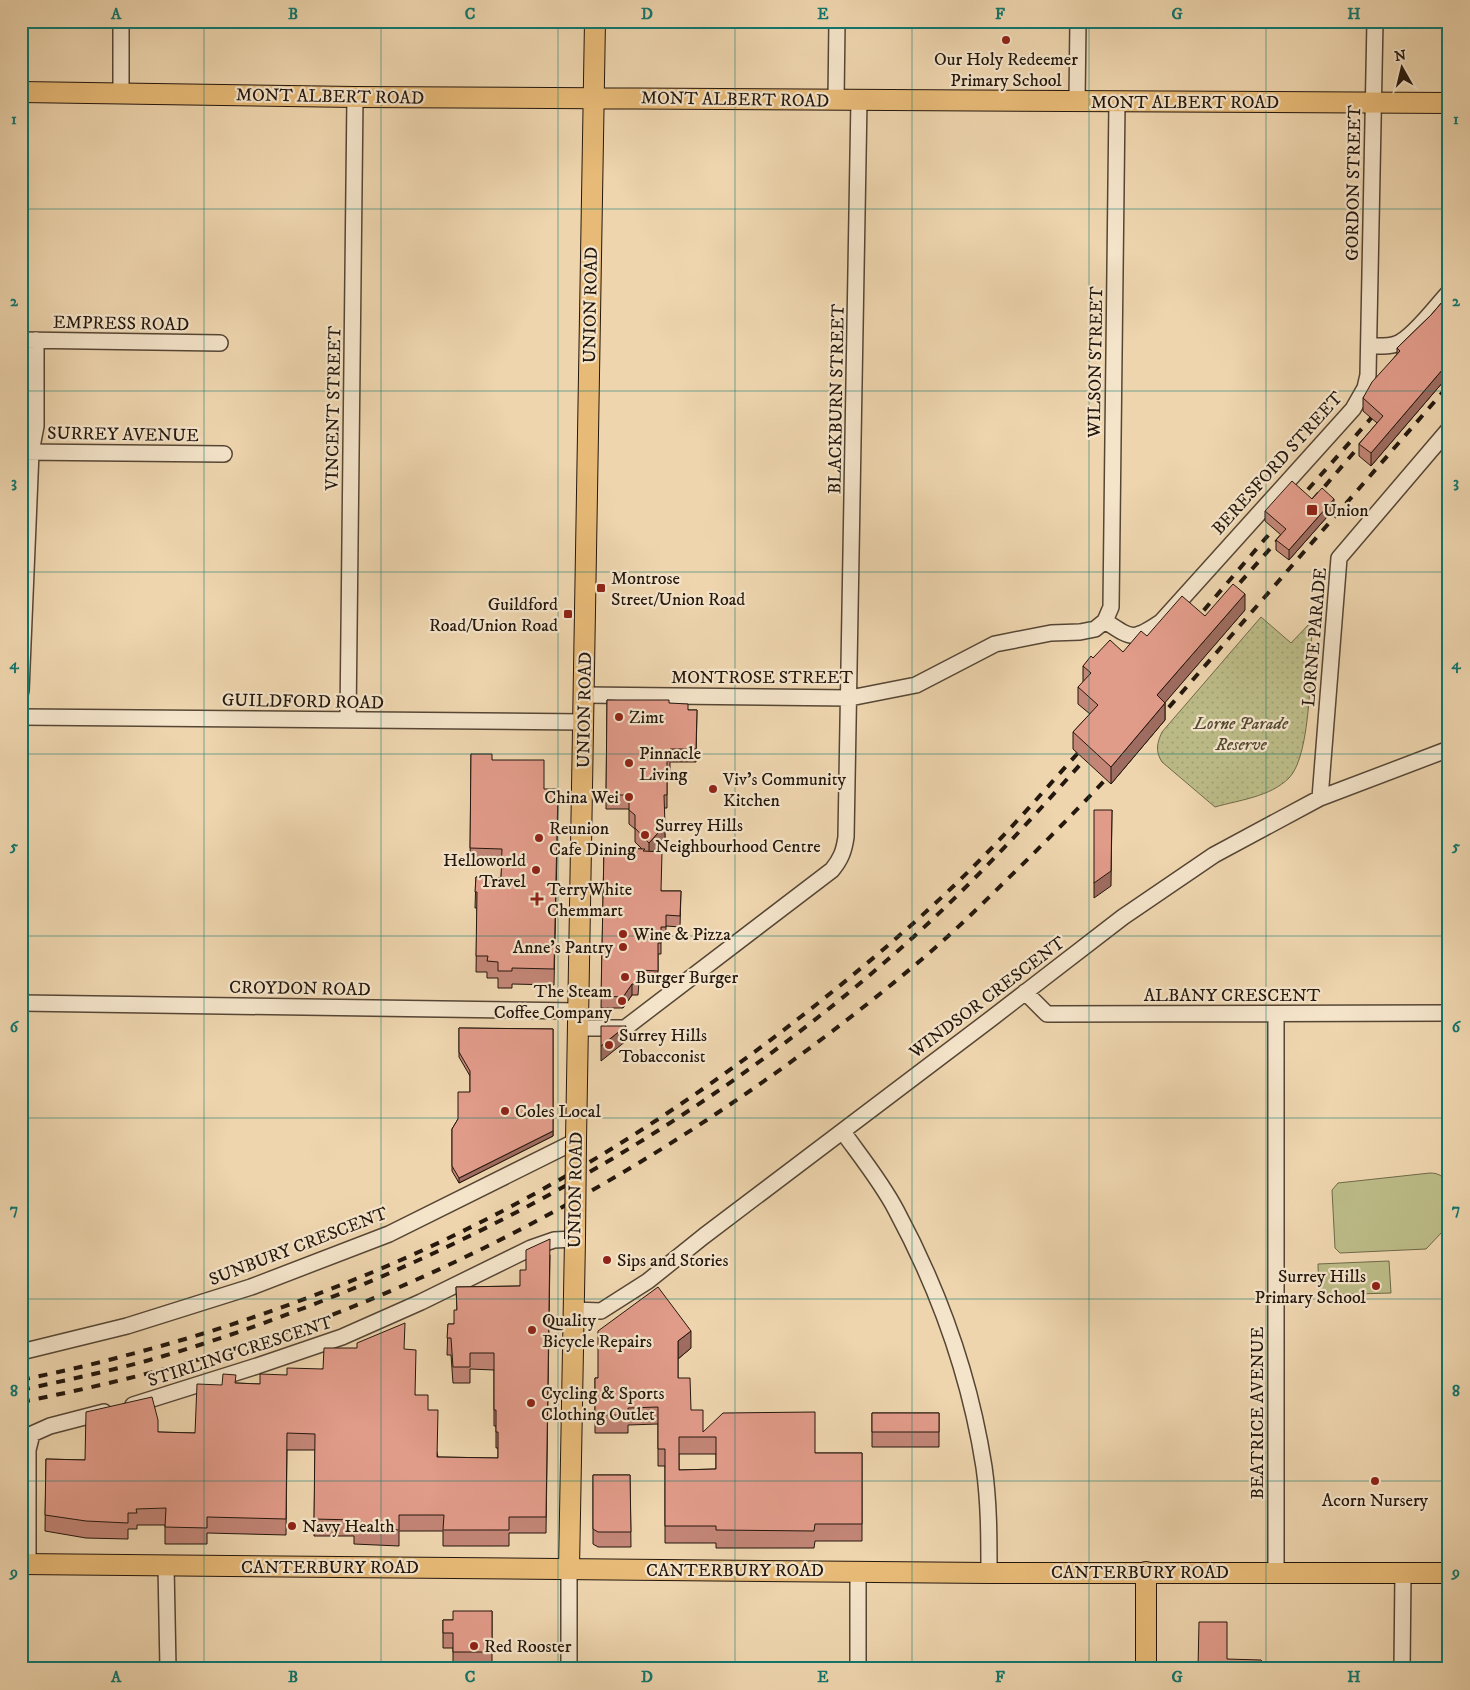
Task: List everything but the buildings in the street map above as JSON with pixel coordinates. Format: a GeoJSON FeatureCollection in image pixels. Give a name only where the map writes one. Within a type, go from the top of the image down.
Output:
{"type":"FeatureCollection","features":[{"type":"Feature","properties":{"kind":"main road","name":"UNION ROAD"},"geometry":{"type":"LineString","coordinates":[[569,1569],[595,21]]}},
{"type":"Feature","properties":{"kind":"main road","name":"MONT ALBERT ROAD"},"geometry":{"type":"LineString","coordinates":[[21,92],[355,97],[1449,103]]}},
{"type":"Feature","properties":{"kind":"main road","name":"CANTERBURY ROAD"},"geometry":{"type":"LineString","coordinates":[[25,1564],[989,1572],[1449,1573]]}},
{"type":"Feature","properties":{"kind":"main road"},"geometry":{"type":"LineString","coordinates":[[1146,1572],[1146,1669]]}},
{"type":"Feature","properties":{"kind":"street"},"geometry":{"type":"LineString","coordinates":[[121,21],[121,93]]}},
{"type":"Feature","properties":{"kind":"street"},"geometry":{"type":"LineString","coordinates":[[836,100],[837,21]]}},
{"type":"Feature","properties":{"kind":"street"},"geometry":{"type":"LineString","coordinates":[[1077,101],[1078,21]]}},
{"type":"Feature","properties":{"kind":"street","name":"GORDON STREET"},"geometry":{"type":"LineString","coordinates":[[1368,346],[1375,21]]}},
{"type":"Feature","properties":{"kind":"street","name":"VINCENT STREET"},"geometry":{"type":"LineString","coordinates":[[348,720],[355,97]]}},
{"type":"Feature","properties":{"kind":"street","name":"BLACKBURN STREET"},"geometry":{"type":"LineString","coordinates":[[578,1019],[625,1028],[832,870],[841,859],[846,837],[850,698],[859,100]]}},
{"type":"Feature","properties":{"kind":"street","name":"WILSON STREET"},"geometry":{"type":"LineString","coordinates":[[1105,621],[1111,607],[1117,102]]}},
{"type":"Feature","properties":{"kind":"street"},"geometry":{"type":"LineString","coordinates":[[1368,346],[1398,344],[1408,337],[1449,292]]}},
{"type":"Feature","properties":{"kind":"street"},"geometry":{"type":"LineString","coordinates":[[21,691],[26,452],[36,426],[29,340]]}},
{"type":"Feature","properties":{"kind":"street","name":"EMPRESS ROAD"},"geometry":{"type":"LineString","coordinates":[[29,340],[220,343]]}},
{"type":"Feature","properties":{"kind":"street","name":"BERESFORD STREET"},"geometry":{"type":"LineString","coordinates":[[1105,621],[1127,636],[1140,635],[1161,622],[1353,409],[1365,388],[1368,376],[1368,346]]}},
{"type":"Feature","properties":{"kind":"street","name":"LORNE PARADE"},"geometry":{"type":"LineString","coordinates":[[1320,798],[1339,558],[1449,429]]}},
{"type":"Feature","properties":{"kind":"street","name":"SURREY AVENUE"},"geometry":{"type":"LineString","coordinates":[[26,452],[224,454]]}},
{"type":"Feature","properties":{"kind":"street","name":"MONTROSE STREET"},"geometry":{"type":"LineString","coordinates":[[584,695],[850,698],[916,685],[995,644],[1052,633],[1080,632],[1095,629],[1105,621]]}},
{"type":"Feature","properties":{"kind":"street","name":"GUILDFORD ROAD"},"geometry":{"type":"LineString","coordinates":[[21,717],[584,722]]}},
{"type":"Feature","properties":{"kind":"street","name":"WINDSOR CRESCENT"},"geometry":{"type":"LineString","coordinates":[[573,1310],[601,1311],[648,1281],[704,1236],[844,1132],[897,1089],[1123,917],[1214,855],[1320,798],[1449,749]]}},
{"type":"Feature","properties":{"kind":"street","name":"ALBANY CRESCENT"},"geometry":{"type":"LineString","coordinates":[[1024,992],[1047,1014],[1449,1013]]}},
{"type":"Feature","properties":{"kind":"street","name":"CROYDON ROAD"},"geometry":{"type":"LineString","coordinates":[[21,1003],[578,1019]]}},
{"type":"Feature","properties":{"kind":"street","name":"BEATRICE AVENUE"},"geometry":{"type":"LineString","coordinates":[[1276,1014],[1276,1572]]}},
{"type":"Feature","properties":{"kind":"street"},"geometry":{"type":"LineString","coordinates":[[844,1132],[895,1208],[931,1278],[959,1356],[984,1467],[988,1513],[989,1572]]}},
{"type":"Feature","properties":{"kind":"street","name":"SUNBURY CRESCENT"},"geometry":{"type":"LineString","coordinates":[[21,1352],[127,1326],[251,1287],[389,1234],[576,1141]]}},
{"type":"Feature","properties":{"kind":"street","name":"STIRLING CRESCENT"},"geometry":{"type":"LineString","coordinates":[[25,1564],[28,1450],[32,1434],[50,1426],[152,1400],[342,1337],[421,1302],[531,1248],[554,1240],[575,1239]]}},
{"type":"Feature","properties":{"kind":"street"},"geometry":{"type":"LineString","coordinates":[[166,1566],[168,1669]]}},
{"type":"Feature","properties":{"kind":"street","name":"UNION ROAD"},"geometry":{"type":"LineString","coordinates":[[569,1569],[569,1669]]}},
{"type":"Feature","properties":{"kind":"street"},"geometry":{"type":"LineString","coordinates":[[858,1571],[858,1669]]}},
{"type":"Feature","properties":{"kind":"street"},"geometry":{"type":"LineString","coordinates":[[1402,1573],[1402,1669]]}},
{"type":"Feature","properties":{"kind":"green space","name":"Lorne Parade Reserve"},"geometry":{"type":"Polygon","coordinates":[[[1261,617],[1291,643],[1312,621],[1309,704],[1302,749],[1297,766],[1289,778],[1273,790],[1215,807],[1162,762],[1158,754],[1158,743],[1162,732],[1261,617]]]}},
{"type":"Feature","properties":{"kind":"green space"},"geometry":{"type":"Polygon","coordinates":[[[1430,1173],[1441,1176],[1446,1187],[1443,1231],[1426,1249],[1340,1253],[1335,1248],[1332,1190],[1338,1183],[1430,1173]]]}},
{"type":"Feature","properties":{"kind":"green space"},"geometry":{"type":"Polygon","coordinates":[[[1389,1261],[1391,1293],[1319,1295],[1318,1264],[1389,1261]]]}},
{"type":"Feature","properties":{"kind":"railway"},"geometry":{"type":"LineString","coordinates":[[1157,721],[1449,385]]}},
{"type":"Feature","properties":{"kind":"railway"},"geometry":{"type":"LineString","coordinates":[[1296,503],[1381,407]]}},
{"type":"Feature","properties":{"kind":"railway"},"geometry":{"type":"LineString","coordinates":[[1313,500],[1368,436]]}},
{"type":"Feature","properties":{"kind":"railway"},"geometry":{"type":"LineString","coordinates":[[1192,624],[1283,518]]}},
{"type":"Feature","properties":{"kind":"railway"},"geometry":{"type":"LineString","coordinates":[[1228,596],[1285,532]]}},
{"type":"Feature","properties":{"kind":"railway"},"geometry":{"type":"LineString","coordinates":[[21,1380],[95,1363],[184,1339],[248,1319],[342,1285],[432,1246],[491,1217],[604,1153],[659,1119],[713,1082],[817,1004],[877,954],[917,920],[974,866],[1086,744]]}},
{"type":"Feature","properties":{"kind":"railway"},"geometry":{"type":"LineString","coordinates":[[21,1390],[146,1361],[226,1336],[305,1308],[434,1253],[509,1216],[583,1176],[654,1133],[724,1087],[792,1038],[857,985],[921,930],[966,887],[1093,750]]}},
{"type":"Feature","properties":{"kind":"railway"},"geometry":{"type":"LineString","coordinates":[[21,1402],[94,1387],[166,1369],[238,1348],[308,1324],[390,1291],[472,1254],[552,1213],[630,1168],[706,1120],[780,1069],[852,1016],[921,960],[963,923],[1114,770]]}},
{"type":"Feature","properties":{"kind":"place","name":"Our Holy Redeemer Primary School"},"geometry":{"type":"Point","coordinates":[1006,40]}},
{"type":"Feature","properties":{"kind":"place","name":"Union"},"geometry":{"type":"Point","coordinates":[1312,510]}},
{"type":"Feature","properties":{"kind":"place","name":"Montrose Street/Union Road"},"geometry":{"type":"Point","coordinates":[601,588]}},
{"type":"Feature","properties":{"kind":"place","name":"Guildford Road/Union Road"},"geometry":{"type":"Point","coordinates":[568,614]}},
{"type":"Feature","properties":{"kind":"place","name":"Zimt"},"geometry":{"type":"Point","coordinates":[619,717]}},
{"type":"Feature","properties":{"kind":"place","name":"Pinnacle Living"},"geometry":{"type":"Point","coordinates":[629,763]}},
{"type":"Feature","properties":{"kind":"place","name":"Viv’s Community Kitchen"},"geometry":{"type":"Point","coordinates":[713,789]}},
{"type":"Feature","properties":{"kind":"place","name":"China Wei"},"geometry":{"type":"Point","coordinates":[629,797]}},
{"type":"Feature","properties":{"kind":"place","name":"Surrey Hills Neighbourhood Centre"},"geometry":{"type":"Point","coordinates":[645,835]}},
{"type":"Feature","properties":{"kind":"place","name":"Reunion Cafe Dining"},"geometry":{"type":"Point","coordinates":[539,838]}},
{"type":"Feature","properties":{"kind":"place","name":"Helloworld Travel"},"geometry":{"type":"Point","coordinates":[536,870]}},
{"type":"Feature","properties":{"kind":"place","name":"TerryWhite Chemmart"},"geometry":{"type":"Point","coordinates":[537,899]}},
{"type":"Feature","properties":{"kind":"place","name":"Wine & Pizza"},"geometry":{"type":"Point","coordinates":[623,934]}},
{"type":"Feature","properties":{"kind":"place","name":"Anne's Pantry"},"geometry":{"type":"Point","coordinates":[623,947]}},
{"type":"Feature","properties":{"kind":"place","name":"Burger Burger"},"geometry":{"type":"Point","coordinates":[625,977]}},
{"type":"Feature","properties":{"kind":"place","name":"The Steam Coffee Company"},"geometry":{"type":"Point","coordinates":[622,1001]}},
{"type":"Feature","properties":{"kind":"place","name":"Surrey Hills Tobacconist"},"geometry":{"type":"Point","coordinates":[609,1045]}},
{"type":"Feature","properties":{"kind":"place","name":"Coles Local"},"geometry":{"type":"Point","coordinates":[505,1111]}},
{"type":"Feature","properties":{"kind":"place","name":"Sips and Stories"},"geometry":{"type":"Point","coordinates":[607,1260]}},
{"type":"Feature","properties":{"kind":"place","name":"Surrey Hills Primary School"},"geometry":{"type":"Point","coordinates":[1376,1286]}},
{"type":"Feature","properties":{"kind":"place","name":"Quality Bicycle Repairs"},"geometry":{"type":"Point","coordinates":[532,1330]}},
{"type":"Feature","properties":{"kind":"place","name":"Cycling & Sports Clothing Outlet"},"geometry":{"type":"Point","coordinates":[531,1403]}},
{"type":"Feature","properties":{"kind":"place","name":"Acorn Nursery"},"geometry":{"type":"Point","coordinates":[1375,1481]}},
{"type":"Feature","properties":{"kind":"place","name":"Navy Health"},"geometry":{"type":"Point","coordinates":[292,1526]}},
{"type":"Feature","properties":{"kind":"place","name":"Red Rooster"},"geometry":{"type":"Point","coordinates":[474,1646]}}]}
